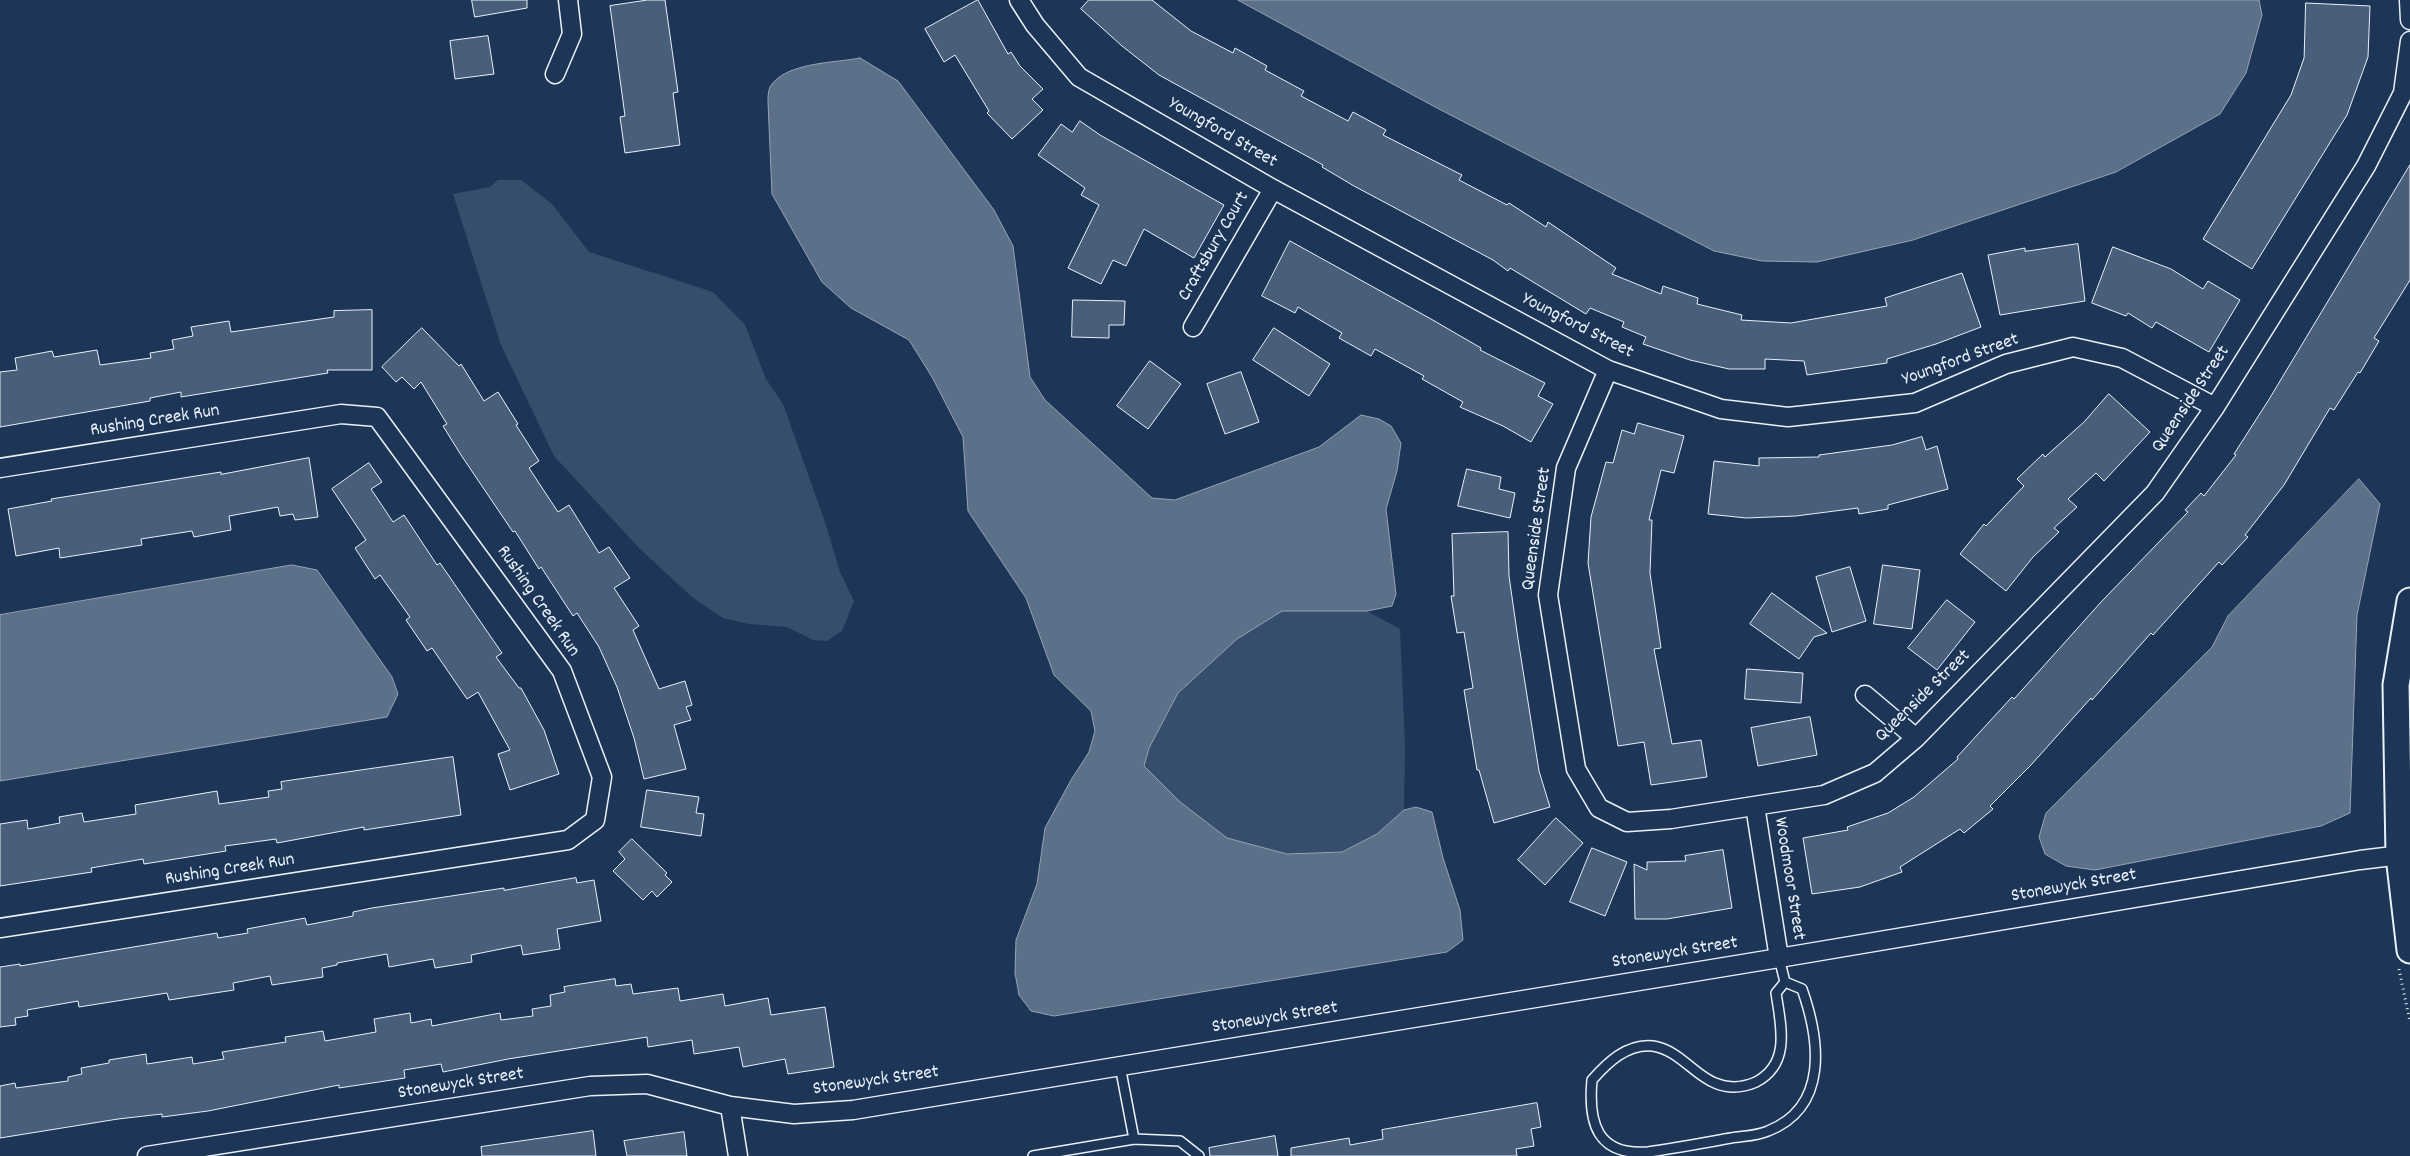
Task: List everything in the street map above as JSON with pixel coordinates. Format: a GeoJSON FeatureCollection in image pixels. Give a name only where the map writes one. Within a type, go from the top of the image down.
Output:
{"type":"FeatureCollection","features":[{"type":"Feature","properties":{"kind":"street"},"geometry":{"type":"LineString","coordinates":[[555,74],[572,34],[568,0]]}},
{"type":"Feature","properties":{"kind":"street","name":"Youngford Street"},"geometry":{"type":"LineString","coordinates":[[1019,0],[1035,25],[1079,77],[1273,188],[1608,370],[1721,409],[1788,417],[1915,403],[2006,364],[2073,347],[2122,358],[2215,407]]}},
{"type":"Feature","properties":{"kind":"street"},"geometry":{"type":"LineString","coordinates":[[2409,0],[2410,20]]}},
{"type":"Feature","properties":{"kind":"street","name":"Queenside Street"},"geometry":{"type":"LineString","coordinates":[[1608,370],[1566,468],[1548,595],[1576,769],[1599,808],[1627,822],[1670,819],[1824,795],[1875,773],[1916,738],[2155,493],[2215,407],[2366,166],[2403,93],[2410,41]]}},
{"type":"Feature","properties":{"kind":"street","name":"Craftsbury Court"},"geometry":{"type":"LineString","coordinates":[[1193,327],[1273,188]]}},
{"type":"Feature","properties":{"kind":"street","name":"Rushing Creek Run"},"geometry":{"type":"LineString","coordinates":[[0,468],[340,414],[377,417],[562,670],[602,778],[595,820],[568,840],[0,928]]}},
{"type":"Feature","properties":{"kind":"street"},"geometry":{"type":"LineString","coordinates":[[2410,601],[2396,685],[2410,950]]}},
{"type":"Feature","properties":{"kind":"street"},"geometry":{"type":"LineString","coordinates":[[1865,695],[1916,738]]}},
{"type":"Feature","properties":{"kind":"street","name":"Woodmoor Street"},"geometry":{"type":"LineString","coordinates":[[1755,806],[1779,958]]}},
{"type":"Feature","properties":{"kind":"street","name":"Stonewyck Street"},"geometry":{"type":"LineString","coordinates":[[157,1155],[590,1086],[647,1084],[730,1106],[794,1114],[854,1110],[1779,958],[2350,861],[2404,855]]}},
{"type":"Feature","properties":{"kind":"street"},"geometry":{"type":"LineString","coordinates":[[730,1106],[738,1156]]}},
{"type":"Feature","properties":{"kind":"lane"},"geometry":{"type":"LineString","coordinates":[[1779,958],[1785,982]]}},
{"type":"Feature","properties":{"kind":"lane"},"geometry":{"type":"LineString","coordinates":[[1785,982],[1802,989],[1808,1006],[1815,1052],[1815,1067],[1810,1096],[1789,1120],[1767,1132],[1633,1154],[1617,1152],[1605,1142],[1596,1130],[1590,1104],[1592,1080],[1618,1055],[1633,1049],[1652,1046],[1671,1053],[1688,1063],[1713,1083],[1732,1088],[1751,1084],[1768,1076],[1778,1061],[1782,1033],[1776,993],[1785,982]]}},
{"type":"Feature","properties":{"kind":"lane"},"geometry":{"type":"LineString","coordinates":[[1120,1066],[1134,1139]]}},
{"type":"Feature","properties":{"kind":"lane"},"geometry":{"type":"LineString","coordinates":[[1033,1156],[1134,1139],[1180,1140],[1199,1156]]}},
{"type":"Feature","properties":{"kind":"shaded area"},"geometry":{"type":"Polygon","coordinates":[[[1238,0],[2259,0],[2262,15],[2246,73],[2220,114],[2116,172],[1913,240],[1817,262],[1762,261],[1714,251],[1437,108],[1238,0]]]}},
{"type":"Feature","properties":{"kind":"shaded area"},"geometry":{"type":"Polygon","coordinates":[[[860,58],[898,81],[994,210],[1013,246],[1030,377],[1045,400],[1152,498],[1175,500],[1319,447],[1361,415],[1379,419],[1391,426],[1401,443],[1397,471],[1386,509],[1396,594],[1392,606],[1367,611],[1282,611],[1237,639],[1178,693],[1149,748],[1144,766],[1179,801],[1227,838],[1287,854],[1342,852],[1377,834],[1404,810],[1416,807],[1432,812],[1443,858],[1460,910],[1463,940],[1447,952],[1054,1016],[1031,1011],[1019,995],[1015,973],[1016,940],[1037,884],[1045,828],[1071,780],[1089,752],[1095,731],[1091,711],[1054,675],[1026,598],[968,511],[963,437],[932,377],[909,340],[851,308],[822,282],[772,194],[768,102],[770,87],[777,79],[798,68],[860,58]]]}},
{"type":"Feature","properties":{"kind":"shaded area"},"geometry":{"type":"Polygon","coordinates":[[[498,180],[521,180],[552,204],[589,252],[713,292],[745,325],[766,379],[783,404],[825,522],[840,572],[854,601],[842,631],[827,641],[813,640],[787,627],[749,624],[723,618],[692,597],[640,549],[554,456],[501,345],[453,194],[490,187],[498,180]]]}},
{"type":"Feature","properties":{"kind":"shaded area"},"geometry":{"type":"Polygon","coordinates":[[[2359,479],[2380,504],[2357,615],[2350,813],[2321,826],[2095,870],[2066,866],[2045,854],[2039,837],[2046,813],[2212,647],[2228,616],[2359,479]]]}},
{"type":"Feature","properties":{"kind":"shaded area"},"geometry":{"type":"Polygon","coordinates":[[[292,565],[317,570],[392,677],[398,694],[387,717],[0,781],[0,615],[292,565]]]}},
{"type":"Feature","properties":{"kind":"shaded area"},"geometry":{"type":"Polygon","coordinates":[[[1282,611],[1367,611],[1400,629],[1405,745],[1404,810],[1377,834],[1342,852],[1287,854],[1227,838],[1179,801],[1144,766],[1149,748],[1178,693],[1237,639],[1282,611]]]}},
{"type":"Feature","properties":{"kind":"building"},"geometry":{"type":"Polygon","coordinates":[[[472,0],[527,0],[527,8],[475,17],[472,0]]]}},
{"type":"Feature","properties":{"kind":"building"},"geometry":{"type":"Polygon","coordinates":[[[648,0],[665,0],[678,92],[673,93],[680,145],[625,153],[620,117],[625,116],[610,6],[648,0]]]}},
{"type":"Feature","properties":{"kind":"building"},"geometry":{"type":"Polygon","coordinates":[[[978,0],[1008,54],[1011,52],[1020,66],[1043,89],[1032,99],[1043,110],[1012,139],[987,113],[989,111],[955,55],[944,62],[925,29],[978,0]]]}},
{"type":"Feature","properties":{"kind":"building"},"geometry":{"type":"Polygon","coordinates":[[[1089,0],[1152,0],[1191,31],[1233,53],[1235,48],[1267,66],[1265,70],[1304,91],[1301,96],[1348,121],[1353,112],[1386,130],[1383,135],[1462,175],[1459,180],[1507,205],[1509,203],[1546,227],[1548,222],[1616,268],[1612,274],[1661,294],[1663,286],[1698,298],[1697,304],[1742,315],[1741,320],[1791,323],[1887,306],[1885,298],[1962,273],[1981,327],[1936,344],[1887,359],[1887,363],[1807,375],[1804,361],[1765,359],[1765,369],[1729,369],[1690,360],[1643,344],[1646,337],[1622,327],[1624,322],[1590,308],[1586,314],[1510,268],[1508,271],[1493,260],[1354,186],[1322,167],[1323,165],[1159,75],[1122,46],[1081,9],[1089,0]]]}},
{"type":"Feature","properties":{"kind":"building"},"geometry":{"type":"Polygon","coordinates":[[[2306,3],[2370,6],[2368,57],[2347,115],[2252,269],[2203,239],[2291,95],[2304,58],[2306,3]]]}},
{"type":"Feature","properties":{"kind":"building"},"geometry":{"type":"Polygon","coordinates":[[[488,36],[494,74],[455,79],[450,41],[488,36]]]}},
{"type":"Feature","properties":{"kind":"building"},"geometry":{"type":"Polygon","coordinates":[[[1080,121],[1100,135],[1224,205],[1194,258],[1144,229],[1126,266],[1113,260],[1101,284],[1068,268],[1099,205],[1081,195],[1085,188],[1038,155],[1061,124],[1072,132],[1080,121]]]}},
{"type":"Feature","properties":{"kind":"building"},"geometry":{"type":"Polygon","coordinates":[[[2410,165],[2410,280],[2374,338],[2379,341],[2360,373],[2358,372],[2334,410],[2330,408],[2284,485],[2245,535],[2248,537],[2222,565],[2219,562],[2153,635],[2151,633],[2092,700],[2091,698],[2031,765],[1990,806],[1993,809],[1964,833],[1960,829],[1900,867],[1902,872],[1860,887],[1812,894],[1803,838],[1848,830],[1847,827],[1888,813],[1914,797],[1958,759],[1957,757],[2012,697],[2014,699],[2102,601],[2188,512],[2185,510],[2201,493],[2204,496],[2236,455],[2234,454],[2410,165]]]}},
{"type":"Feature","properties":{"kind":"building"},"geometry":{"type":"Polygon","coordinates":[[[1290,241],[1431,319],[1481,348],[1480,350],[1545,383],[1538,396],[1553,404],[1531,442],[1503,426],[1460,407],[1463,402],[1422,379],[1424,376],[1375,349],[1371,356],[1339,338],[1342,333],[1298,307],[1295,313],[1262,296],[1290,241]]]}},
{"type":"Feature","properties":{"kind":"building"},"geometry":{"type":"Polygon","coordinates":[[[2078,244],[2085,301],[2000,315],[1988,255],[2025,248],[2025,251],[2078,244]]]}},
{"type":"Feature","properties":{"kind":"building"},"geometry":{"type":"Polygon","coordinates":[[[2113,247],[2171,269],[2203,289],[2208,281],[2240,300],[2209,352],[2156,322],[2152,328],[2128,313],[2126,316],[2092,303],[2113,247]]]}},
{"type":"Feature","properties":{"kind":"building"},"geometry":{"type":"Polygon","coordinates":[[[1073,300],[1125,301],[1124,325],[1109,325],[1109,338],[1072,337],[1073,300]]]}},
{"type":"Feature","properties":{"kind":"building"},"geometry":{"type":"Polygon","coordinates":[[[372,310],[372,370],[327,370],[328,373],[181,397],[181,392],[150,398],[150,401],[0,427],[0,372],[17,370],[15,358],[52,351],[54,357],[97,350],[100,365],[151,358],[150,353],[174,349],[172,340],[193,336],[191,327],[229,321],[231,332],[334,317],[334,311],[372,310]]]}},
{"type":"Feature","properties":{"kind":"building"},"geometry":{"type":"Polygon","coordinates":[[[422,328],[459,366],[461,364],[484,401],[498,392],[539,461],[529,468],[558,512],[569,505],[599,553],[609,547],[630,578],[614,588],[639,626],[633,630],[659,689],[685,681],[692,705],[686,707],[691,720],[674,725],[686,769],[644,779],[634,738],[617,687],[599,647],[577,613],[573,616],[541,567],[539,569],[515,531],[513,532],[461,455],[443,426],[447,424],[421,382],[414,389],[402,377],[396,382],[382,367],[422,328]]]}},
{"type":"Feature","properties":{"kind":"building"},"geometry":{"type":"Polygon","coordinates":[[[1274,328],[1330,364],[1309,396],[1253,360],[1274,328]]]}},
{"type":"Feature","properties":{"kind":"building"},"geometry":{"type":"Polygon","coordinates":[[[1150,361],[1181,384],[1148,429],[1117,406],[1150,361]]]}},
{"type":"Feature","properties":{"kind":"building"},"geometry":{"type":"Polygon","coordinates":[[[1241,372],[1259,422],[1225,434],[1207,384],[1241,372]]]}},
{"type":"Feature","properties":{"kind":"building"},"geometry":{"type":"Polygon","coordinates":[[[2109,394],[2150,432],[2104,481],[2096,473],[2068,499],[2077,507],[2054,528],[2059,532],[2033,557],[2006,591],[1960,554],[1984,524],[1986,526],[2024,486],[2017,479],[2043,454],[2045,457],[2084,422],[2109,394]]]}},
{"type":"Feature","properties":{"kind":"building"},"geometry":{"type":"Polygon","coordinates":[[[1638,423],[1684,436],[1674,473],[1661,470],[1649,520],[1652,520],[1650,573],[1661,648],[1654,649],[1672,744],[1701,740],[1707,777],[1651,785],[1644,742],[1618,746],[1588,563],[1591,517],[1606,462],[1613,463],[1622,430],[1634,434],[1638,423]]]}},
{"type":"Feature","properties":{"kind":"building"},"geometry":{"type":"Polygon","coordinates":[[[1922,437],[1926,450],[1937,446],[1948,489],[1888,505],[1888,509],[1859,514],[1858,508],[1796,516],[1746,518],[1708,514],[1714,461],[1759,466],[1759,458],[1819,457],[1819,455],[1892,445],[1922,437]]]}},
{"type":"Feature","properties":{"kind":"building"},"geometry":{"type":"Polygon","coordinates":[[[309,458],[318,517],[295,520],[293,514],[280,516],[278,507],[229,516],[231,530],[194,537],[192,531],[141,539],[142,545],[60,558],[59,548],[16,556],[8,509],[52,501],[51,499],[221,472],[221,474],[309,458]]]}},
{"type":"Feature","properties":{"kind":"building"},"geometry":{"type":"Polygon","coordinates":[[[369,463],[382,482],[371,489],[393,522],[404,515],[437,565],[440,563],[502,653],[496,657],[519,688],[521,688],[544,730],[559,774],[510,790],[498,754],[510,750],[478,692],[467,699],[432,648],[427,651],[406,620],[410,617],[380,575],[375,579],[355,548],[366,540],[332,489],[369,463]]]}},
{"type":"Feature","properties":{"kind":"building"},"geometry":{"type":"Polygon","coordinates":[[[1467,469],[1501,477],[1499,489],[1515,493],[1510,518],[1458,506],[1467,469]]]}},
{"type":"Feature","properties":{"kind":"building"},"geometry":{"type":"Polygon","coordinates":[[[1508,532],[1509,576],[1518,639],[1539,771],[1550,807],[1494,823],[1479,770],[1477,770],[1464,690],[1473,688],[1464,632],[1457,633],[1451,596],[1454,596],[1452,534],[1508,532]]]}},
{"type":"Feature","properties":{"kind":"building"},"geometry":{"type":"Polygon","coordinates":[[[1883,565],[1920,570],[1912,629],[1874,624],[1883,565]]]}},
{"type":"Feature","properties":{"kind":"building"},"geometry":{"type":"Polygon","coordinates":[[[1850,567],[1866,621],[1832,632],[1816,577],[1850,567]]]}},
{"type":"Feature","properties":{"kind":"building"},"geometry":{"type":"Polygon","coordinates":[[[1772,593],[1827,633],[1814,637],[1799,659],[1750,624],[1772,593]]]}},
{"type":"Feature","properties":{"kind":"building"},"geometry":{"type":"Polygon","coordinates":[[[1947,600],[1975,622],[1937,670],[1908,648],[1947,600]]]}},
{"type":"Feature","properties":{"kind":"building"},"geometry":{"type":"Polygon","coordinates":[[[1747,669],[1803,673],[1801,703],[1745,699],[1747,669]]]}},
{"type":"Feature","properties":{"kind":"building"},"geometry":{"type":"Polygon","coordinates":[[[1810,717],[1817,755],[1758,766],[1751,728],[1810,717]]]}},
{"type":"Feature","properties":{"kind":"building"},"geometry":{"type":"Polygon","coordinates":[[[453,757],[461,815],[364,830],[364,827],[277,843],[276,839],[225,846],[226,851],[144,864],[143,859],[91,868],[92,872],[0,886],[0,824],[27,820],[28,829],[60,823],[59,817],[82,813],[84,822],[136,814],[135,805],[217,791],[219,804],[269,797],[268,791],[282,789],[281,782],[453,757]]]}},
{"type":"Feature","properties":{"kind":"building"},"geometry":{"type":"Polygon","coordinates":[[[647,790],[699,797],[696,813],[704,814],[701,836],[641,827],[647,790]]]}},
{"type":"Feature","properties":{"kind":"building"},"geometry":{"type":"Polygon","coordinates":[[[1556,818],[1583,843],[1545,885],[1518,860],[1556,818]]]}},
{"type":"Feature","properties":{"kind":"building"},"geometry":{"type":"Polygon","coordinates":[[[632,839],[667,873],[665,875],[672,882],[657,897],[652,891],[643,900],[613,871],[625,859],[619,852],[632,839]]]}},
{"type":"Feature","properties":{"kind":"building"},"geometry":{"type":"Polygon","coordinates":[[[1592,848],[1627,862],[1605,916],[1570,902],[1592,848]]]}},
{"type":"Feature","properties":{"kind":"building"},"geometry":{"type":"Polygon","coordinates":[[[1723,850],[1732,908],[1667,919],[1635,919],[1634,864],[1647,870],[1647,862],[1686,861],[1685,856],[1723,850]]]}},
{"type":"Feature","properties":{"kind":"building"},"geometry":{"type":"Polygon","coordinates":[[[576,878],[577,883],[594,880],[601,921],[557,929],[560,949],[523,955],[521,945],[471,955],[472,962],[435,968],[433,959],[389,967],[387,954],[337,963],[337,965],[322,968],[323,977],[272,985],[270,976],[233,983],[234,990],[169,1000],[167,993],[79,1007],[78,1001],[27,1010],[28,1016],[15,1018],[16,1025],[0,1027],[0,967],[20,964],[20,966],[217,933],[218,938],[248,933],[247,929],[305,918],[307,925],[353,916],[353,912],[372,908],[576,878]]]}},
{"type":"Feature","properties":{"kind":"building"},"geometry":{"type":"Polygon","coordinates":[[[615,979],[616,986],[631,984],[633,994],[678,988],[680,1001],[723,994],[725,1006],[768,998],[771,1015],[825,1007],[834,1067],[788,1074],[785,1059],[743,1067],[739,1047],[694,1054],[692,1040],[648,1047],[647,1037],[508,1059],[443,1072],[441,1064],[404,1070],[405,1078],[339,1088],[339,1085],[208,1111],[162,1117],[162,1114],[118,1119],[0,1138],[0,1086],[15,1083],[16,1088],[68,1081],[68,1077],[82,1074],[81,1068],[109,1063],[109,1060],[146,1054],[147,1064],[192,1057],[193,1064],[224,1059],[222,1052],[286,1042],[285,1037],[323,1031],[325,1041],[376,1032],[374,1019],[410,1013],[411,1023],[431,1019],[432,1026],[500,1013],[501,1020],[533,1016],[532,1009],[551,1006],[550,995],[565,992],[564,987],[615,979]]]}},
{"type":"Feature","properties":{"kind":"building"},"geometry":{"type":"Polygon","coordinates":[[[1537,1103],[1541,1127],[1531,1129],[1534,1146],[1516,1149],[1517,1156],[1291,1156],[1291,1148],[1349,1138],[1350,1145],[1383,1139],[1382,1130],[1537,1103]]]}},
{"type":"Feature","properties":{"kind":"building"},"geometry":{"type":"Polygon","coordinates":[[[593,1131],[596,1156],[482,1156],[481,1147],[593,1131]]]}},
{"type":"Feature","properties":{"kind":"building"},"geometry":{"type":"Polygon","coordinates":[[[684,1132],[687,1156],[627,1156],[624,1141],[684,1132]]]}},
{"type":"Feature","properties":{"kind":"building"},"geometry":{"type":"Polygon","coordinates":[[[1275,1136],[1278,1156],[1210,1156],[1209,1148],[1275,1136]]]}}]}
